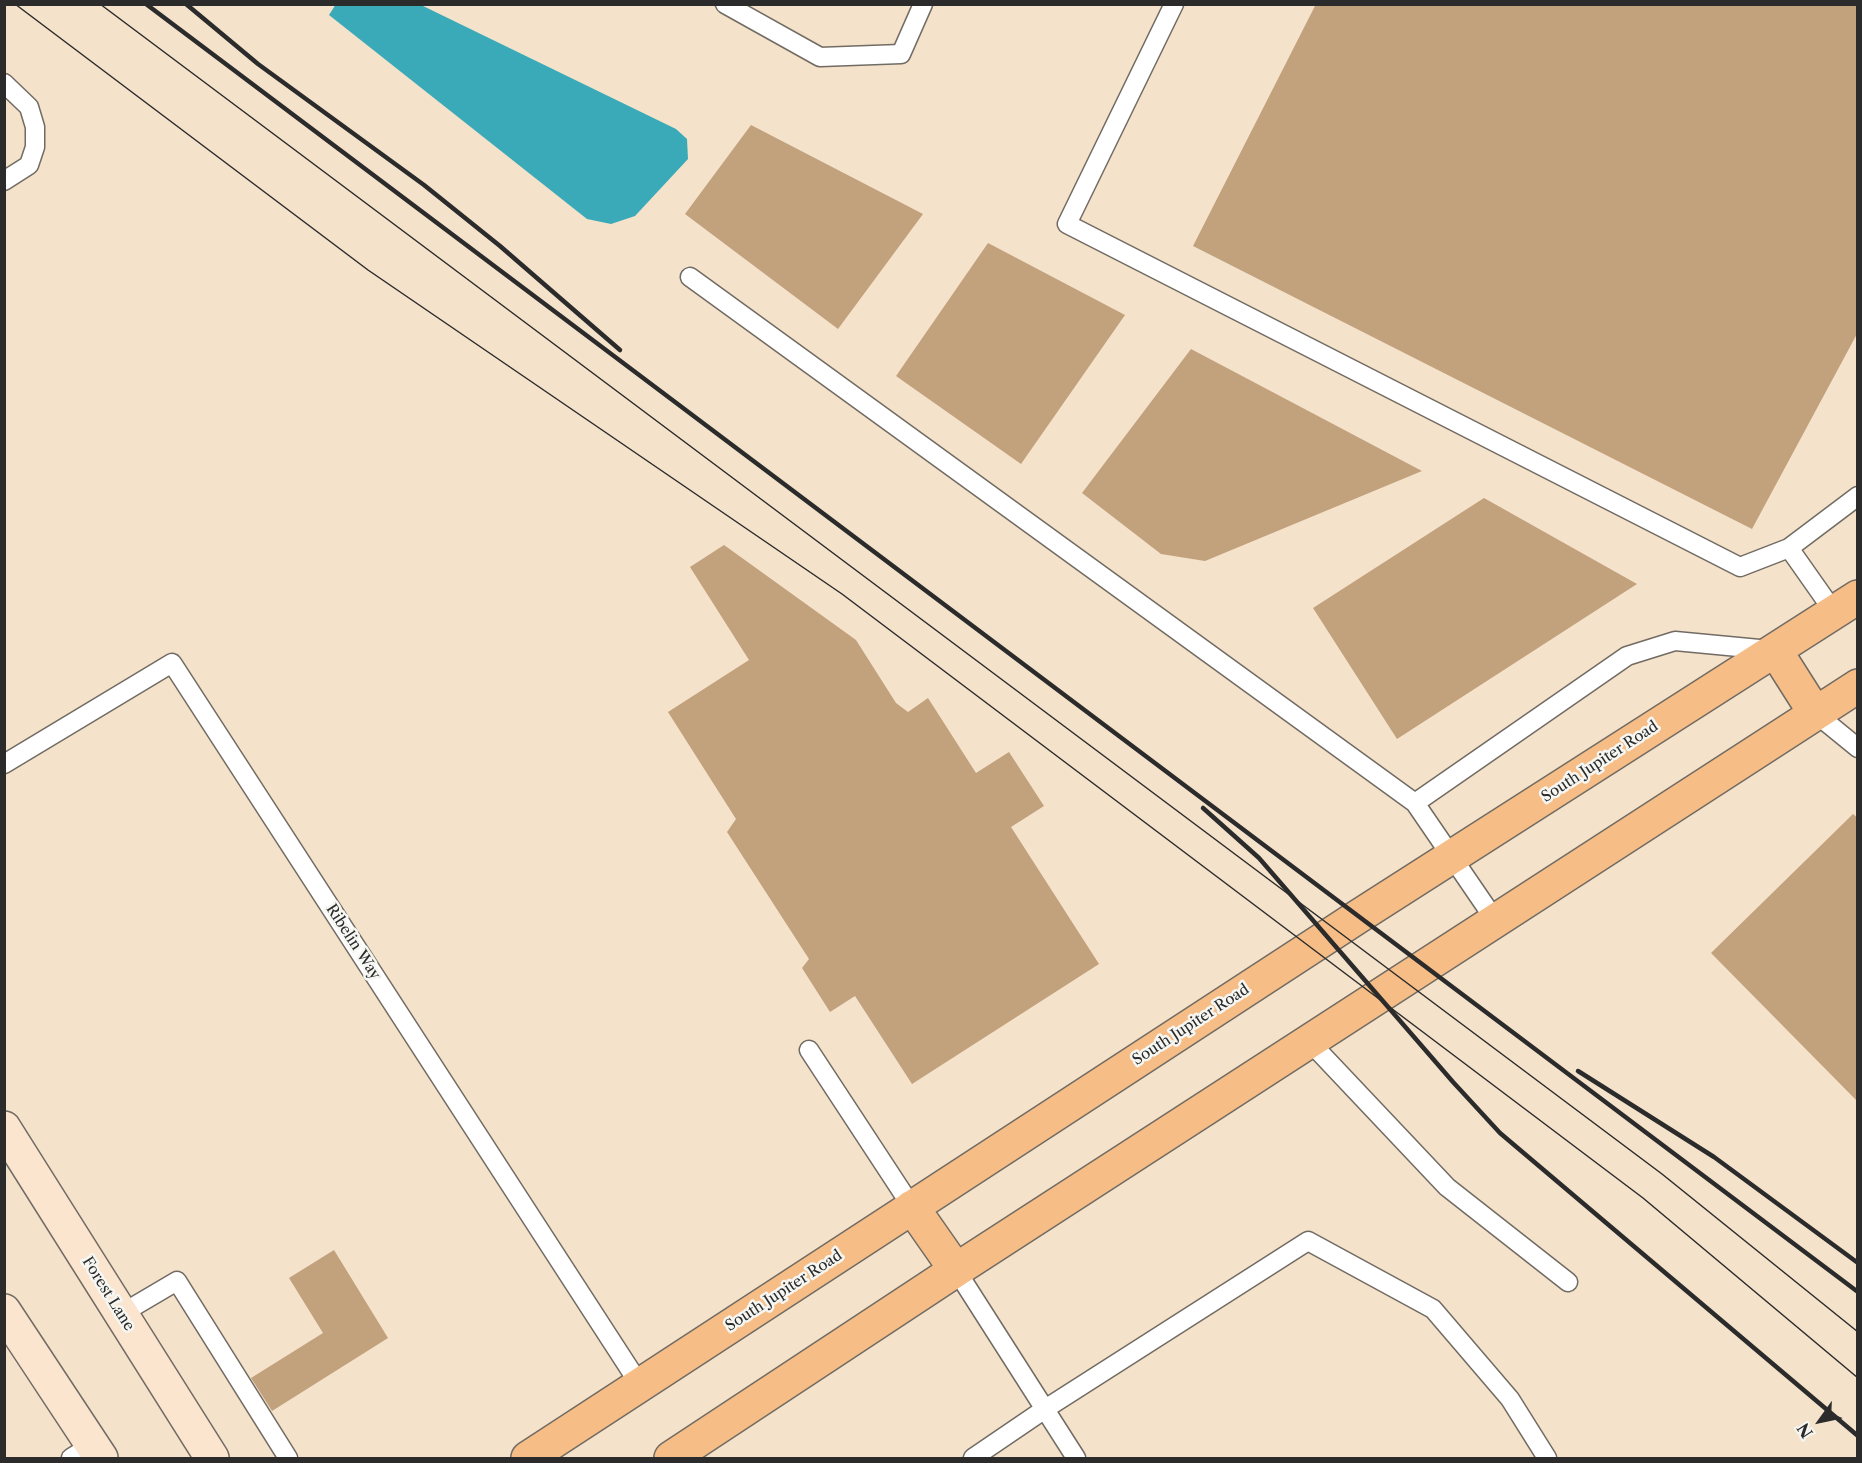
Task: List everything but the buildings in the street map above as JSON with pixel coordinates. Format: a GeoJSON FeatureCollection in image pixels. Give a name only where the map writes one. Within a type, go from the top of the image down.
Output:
{"type":"FeatureCollection","features":[{"type":"Feature","properties":{"kind":"main road","name":"South Jupiter Road"},"geometry":{"type":"LineString","coordinates":[[528,1458],[1451,857],[1846,605]]}},
{"type":"Feature","properties":{"kind":"main road"},"geometry":{"type":"LineString","coordinates":[[1775,650],[1815,713]]}},
{"type":"Feature","properties":{"kind":"main road"},"geometry":{"type":"LineString","coordinates":[[671,1458],[956,1270],[1857,686]]}},
{"type":"Feature","properties":{"kind":"main road","name":"Forest Lane"},"geometry":{"type":"LineString","coordinates":[[4,1128],[212,1458]]}},
{"type":"Feature","properties":{"kind":"main road"},"geometry":{"type":"LineString","coordinates":[[912,1207],[956,1270]]}},
{"type":"Feature","properties":{"kind":"main road"},"geometry":{"type":"LineString","coordinates":[[4,1311],[88,1454]]}},
{"type":"Feature","properties":{"kind":"lane"},"geometry":{"type":"LineString","coordinates":[[725,4],[820,57],[901,54],[923,4]]}},
{"type":"Feature","properties":{"kind":"lane"},"geometry":{"type":"LineString","coordinates":[[1174,4],[1067,224],[1740,567],[1789,548],[1857,496]]}},
{"type":"Feature","properties":{"kind":"lane"},"geometry":{"type":"LineString","coordinates":[[4,83],[29,108],[35,127],[35,147],[29,165],[4,181]]}},
{"type":"Feature","properties":{"kind":"lane"},"geometry":{"type":"LineString","coordinates":[[690,277],[1415,803],[1495,920]]}},
{"type":"Feature","properties":{"kind":"lane"},"geometry":{"type":"LineString","coordinates":[[1789,548],[1846,605]]}},
{"type":"Feature","properties":{"kind":"lane"},"geometry":{"type":"LineString","coordinates":[[1415,803],[1627,656],[1675,641],[1775,650]]}},
{"type":"Feature","properties":{"kind":"lane","name":"Ribelin Way"},"geometry":{"type":"LineString","coordinates":[[4,764],[172,663],[640,1385]]}},
{"type":"Feature","properties":{"kind":"lane"},"geometry":{"type":"LineString","coordinates":[[1815,713],[1857,748]]}},
{"type":"Feature","properties":{"kind":"lane"},"geometry":{"type":"LineString","coordinates":[[1309,1041],[1447,1187],[1568,1282]]}},
{"type":"Feature","properties":{"kind":"lane"},"geometry":{"type":"LineString","coordinates":[[809,1050],[912,1207]]}},
{"type":"Feature","properties":{"kind":"lane"},"geometry":{"type":"LineString","coordinates":[[973,1458],[1045,1409],[1308,1241],[1433,1309],[1510,1399],[1547,1458]]}},
{"type":"Feature","properties":{"kind":"lane"},"geometry":{"type":"LineString","coordinates":[[956,1270],[1076,1458]]}},
{"type":"Feature","properties":{"kind":"lane"},"geometry":{"type":"LineString","coordinates":[[121,1314],[177,1281],[288,1458]]}},
{"type":"Feature","properties":{"kind":"water"},"geometry":{"type":"Polygon","coordinates":[[[336,4],[421,5],[676,129],[687,139],[688,159],[635,216],[611,224],[587,219],[329,15],[336,4]]]}},
{"type":"Feature","properties":{"kind":"tram line"},"geometry":{"type":"LineString","coordinates":[[15,4],[368,270],[842,594],[1643,1198],[1858,1378]]}},
{"type":"Feature","properties":{"kind":"tram line"},"geometry":{"type":"LineString","coordinates":[[100,4],[1662,1174],[1858,1332]]}},
{"type":"Feature","properties":{"kind":"railway"},"geometry":{"type":"LineString","coordinates":[[146,4],[1858,1292]]}},
{"type":"Feature","properties":{"kind":"railway"},"geometry":{"type":"LineString","coordinates":[[186,4],[258,64],[424,185],[500,246],[620,350]]}},
{"type":"Feature","properties":{"kind":"railway"},"geometry":{"type":"LineString","coordinates":[[1203,808],[1259,858],[1500,1133],[1858,1436]]}},
{"type":"Feature","properties":{"kind":"railway"},"geometry":{"type":"LineString","coordinates":[[1578,1071],[1714,1157],[1858,1263]]}}]}
